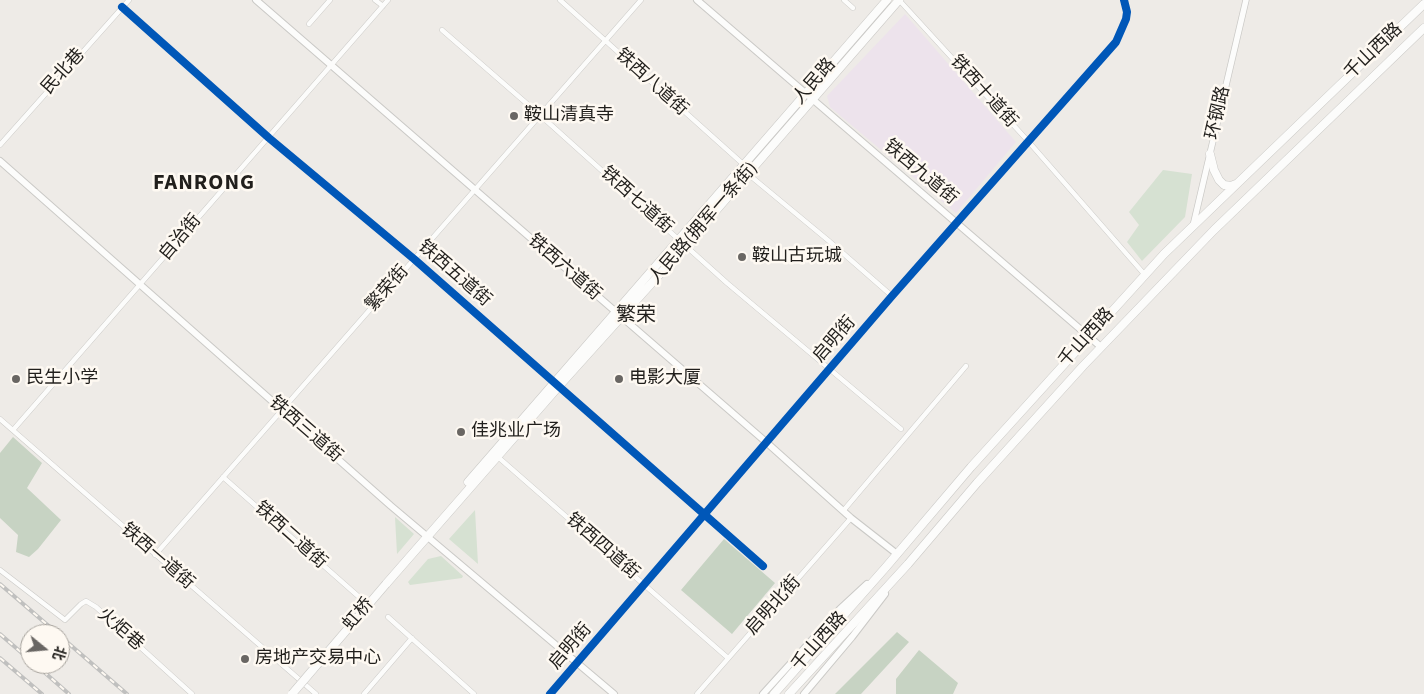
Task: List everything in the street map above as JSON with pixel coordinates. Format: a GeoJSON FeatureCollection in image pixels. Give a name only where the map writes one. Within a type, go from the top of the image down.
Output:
{"type":"FeatureCollection","features":[{"type":"Feature","properties":{"kind":"main road","name":"铁西六道街"},"geometry":{"type":"LineString","coordinates":[[256,0],[766,442],[851,518],[897,554]]}},
{"type":"Feature","properties":{"kind":"main road","name":"铁西九道街"},"geometry":{"type":"LineString","coordinates":[[697,0],[1101,347]]}},
{"type":"Feature","properties":{"kind":"main road","name":"人民路"},"geometry":{"type":"LineString","coordinates":[[557,384],[615,312],[743,164],[808,96],[887,0]]}},
{"type":"Feature","properties":{"kind":"main road","name":"人民路(拥军一条街)"},"geometry":{"type":"LineString","coordinates":[[426,535],[498,457],[557,384],[622,318],[748,174],[808,96],[899,0]]}},
{"type":"Feature","properties":{"kind":"main road","name":"千山西路"},"geometry":{"type":"LineString","coordinates":[[774,694],[971,467],[1145,275],[1193,226],[1424,4]]}},
{"type":"Feature","properties":{"kind":"main road","name":"千山西路"},"geometry":{"type":"LineString","coordinates":[[789,694],[908,564],[977,483],[1101,347],[1214,230],[1424,28]]}},
{"type":"Feature","properties":{"kind":"main road"},"geometry":{"type":"LineString","coordinates":[[1210,154],[1219,180],[1231,186],[1238,183]]}},
{"type":"Feature","properties":{"kind":"main road","name":"铁西三道街"},"geometry":{"type":"LineString","coordinates":[[0,161],[282,410],[614,694]]}},
{"type":"Feature","properties":{"kind":"main road"},"geometry":{"type":"LineString","coordinates":[[426,535],[557,384]]}},
{"type":"Feature","properties":{"kind":"main road","name":"虹桥"},"geometry":{"type":"LineString","coordinates":[[292,694],[426,535]]}},
{"type":"Feature","properties":{"kind":"main road"},"geometry":{"type":"LineString","coordinates":[[804,694],[852,638],[908,564]]}},
{"type":"Feature","properties":{"kind":"main road"},"geometry":{"type":"LineString","coordinates":[[763,694],[840,609],[886,567]]}},
{"type":"Feature","properties":{"kind":"street","name":"民北巷"},"geometry":{"type":"LineString","coordinates":[[0,145],[129,0]]}},
{"type":"Feature","properties":{"kind":"street"},"geometry":{"type":"LineString","coordinates":[[308,24],[330,0]]}},
{"type":"Feature","properties":{"kind":"street"},"geometry":{"type":"LineString","coordinates":[[375,0],[383,6]]}},
{"type":"Feature","properties":{"kind":"street","name":"自治街"},"geometry":{"type":"LineString","coordinates":[[13,430],[388,0]]}},
{"type":"Feature","properties":{"kind":"street","name":"铁西八道街"},"geometry":{"type":"LineString","coordinates":[[560,0],[743,164]]}},
{"type":"Feature","properties":{"kind":"street","name":"繁荣街"},"geometry":{"type":"LineString","coordinates":[[155,555],[641,0]]}},
{"type":"Feature","properties":{"kind":"street"},"geometry":{"type":"LineString","coordinates":[[844,0],[853,8]]}},
{"type":"Feature","properties":{"kind":"street","name":"铁西十道街"},"geometry":{"type":"LineString","coordinates":[[899,0],[1145,275]]}},
{"type":"Feature","properties":{"kind":"street","name":"启明街"},"geometry":{"type":"LineString","coordinates":[[550,694],[892,296],[1116,42],[1126,19],[1127,12],[1124,0]]}},
{"type":"Feature","properties":{"kind":"street","name":"环钢路"},"geometry":{"type":"LineString","coordinates":[[1193,226],[1246,0]]}},
{"type":"Feature","properties":{"kind":"street","name":"铁西五道街"},"geometry":{"type":"LineString","coordinates":[[122,7],[269,138],[414,259],[763,566]]}},
{"type":"Feature","properties":{"kind":"street","name":"铁西七道街"},"geometry":{"type":"LineString","coordinates":[[442,30],[727,283],[901,429]]}},
{"type":"Feature","properties":{"kind":"street"},"geometry":{"type":"LineString","coordinates":[[748,174],[892,296]]}},
{"type":"Feature","properties":{"kind":"street"},"geometry":{"type":"LineString","coordinates":[[843,511],[966,366]]}},
{"type":"Feature","properties":{"kind":"street","name":"铁西一道街"},"geometry":{"type":"LineString","coordinates":[[0,419],[316,694]]}},
{"type":"Feature","properties":{"kind":"street","name":"铁西四道街"},"geometry":{"type":"LineString","coordinates":[[498,457],[728,658]]}},
{"type":"Feature","properties":{"kind":"street","name":"铁西二道街"},"geometry":{"type":"LineString","coordinates":[[223,477],[358,596]]}},
{"type":"Feature","properties":{"kind":"street","name":"启明北街"},"geometry":{"type":"LineString","coordinates":[[697,694],[851,518]]}},
{"type":"Feature","properties":{"kind":"street","name":"火炬巷"},"geometry":{"type":"LineString","coordinates":[[0,570],[65,620],[86,601],[96,607],[192,694]]}},
{"type":"Feature","properties":{"kind":"street"},"geometry":{"type":"LineString","coordinates":[[388,616],[474,694]]}},
{"type":"Feature","properties":{"kind":"street"},"geometry":{"type":"LineString","coordinates":[[364,694],[412,638]]}},
{"type":"Feature","properties":{"kind":"shaded area"},"geometry":{"type":"Polygon","coordinates":[[[905,14],[1016,142],[956,213],[830,107],[827,96],[905,14]]]}},
{"type":"Feature","properties":{"kind":"green space"},"geometry":{"type":"Polygon","coordinates":[[[1163,170],[1192,174],[1185,217],[1142,261],[1127,242],[1139,225],[1129,212],[1163,170]]]}},
{"type":"Feature","properties":{"kind":"green space"},"geometry":{"type":"Polygon","coordinates":[[[13,437],[42,463],[27,488],[61,520],[38,549],[29,557],[16,552],[18,535],[0,518],[0,453],[13,437]]]}},
{"type":"Feature","properties":{"kind":"green space"},"geometry":{"type":"Polygon","coordinates":[[[475,510],[478,564],[449,539],[475,510]]]}},
{"type":"Feature","properties":{"kind":"green space"},"geometry":{"type":"Polygon","coordinates":[[[395,517],[414,534],[397,554],[395,517]]]}},
{"type":"Feature","properties":{"kind":"green space"},"geometry":{"type":"Polygon","coordinates":[[[724,539],[775,583],[732,634],[681,590],[724,539]]]}},
{"type":"Feature","properties":{"kind":"green space"},"geometry":{"type":"Polygon","coordinates":[[[441,556],[463,576],[462,578],[410,585],[408,582],[428,559],[441,556]]]}},
{"type":"Feature","properties":{"kind":"green space"},"geometry":{"type":"Polygon","coordinates":[[[897,632],[909,642],[861,694],[835,694],[897,632]]]}},
{"type":"Feature","properties":{"kind":"green space"},"geometry":{"type":"Polygon","coordinates":[[[919,650],[958,683],[953,694],[896,694],[896,679],[919,650]]]}},
{"type":"Feature","properties":{"kind":"railway"},"geometry":{"type":"LineString","coordinates":[[0,584],[46,624]]}},
{"type":"Feature","properties":{"kind":"railway"},"geometry":{"type":"LineString","coordinates":[[0,634],[20,651]]}},
{"type":"Feature","properties":{"kind":"railway"},"geometry":{"type":"LineString","coordinates":[[70,645],[127,694]]}},
{"type":"Feature","properties":{"kind":"railway"},"geometry":{"type":"LineString","coordinates":[[0,658],[42,694]]}},
{"type":"Feature","properties":{"kind":"railway"},"geometry":{"type":"LineString","coordinates":[[46,674],[69,694]]}},
{"type":"Feature","properties":{"kind":"cycle path"},"geometry":{"type":"LineString","coordinates":[[550,694],[892,296],[1116,42],[1126,19],[1127,12],[1124,0]]}},
{"type":"Feature","properties":{"kind":"cycle path"},"geometry":{"type":"LineString","coordinates":[[122,7],[269,138],[414,259],[763,566]]}},
{"type":"Feature","properties":{"kind":"place","name":"鞍山清真寺"},"geometry":{"type":"Point","coordinates":[514,116]}},
{"type":"Feature","properties":{"kind":"place","name":"鞍山古玩城"},"geometry":{"type":"Point","coordinates":[742,257]}},
{"type":"Feature","properties":{"kind":"place","name":"民生小学"},"geometry":{"type":"Point","coordinates":[16,379]}},
{"type":"Feature","properties":{"kind":"place","name":"电影大厦"},"geometry":{"type":"Point","coordinates":[619,379]}},
{"type":"Feature","properties":{"kind":"place","name":"佳兆业广场"},"geometry":{"type":"Point","coordinates":[461,432]}},
{"type":"Feature","properties":{"kind":"place","name":"房地产交易中心"},"geometry":{"type":"Point","coordinates":[245,659]}},
{"type":"Feature","properties":{"kind":"district","name":"FANRONG"},"geometry":{"type":"Point","coordinates":[204,184]}},
{"type":"Feature","properties":{"kind":"district","name":"繁荣"},"geometry":{"type":"Point","coordinates":[636,317]}}]}
